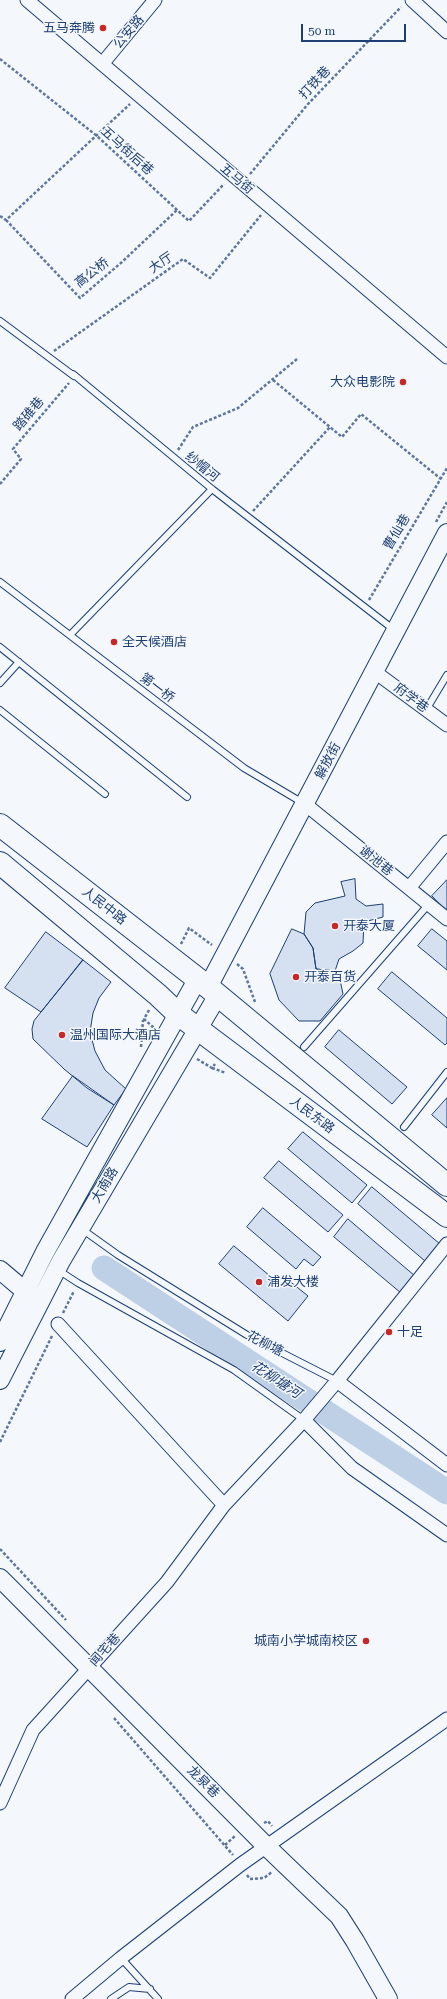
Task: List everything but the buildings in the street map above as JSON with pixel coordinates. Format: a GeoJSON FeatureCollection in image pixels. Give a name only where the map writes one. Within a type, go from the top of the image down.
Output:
{"type":"FeatureCollection","features":[{"type":"Feature","properties":{"kind":"highway","name":"人民中路"},"geometry":{"type":"LineString","coordinates":[[0,825],[208,988]]}},
{"type":"Feature","properties":{"kind":"highway"},"geometry":{"type":"LineString","coordinates":[[0,863],[158,995],[178,1014]]}},
{"type":"Feature","properties":{"kind":"highway"},"geometry":{"type":"LineString","coordinates":[[208,988],[447,1185]]}},
{"type":"Feature","properties":{"kind":"highway","name":"人民东路"},"geometry":{"type":"LineString","coordinates":[[178,1014],[197,1030],[447,1216]]}},
{"type":"Feature","properties":{"kind":"street","name":"五马街"},"geometry":{"type":"LineString","coordinates":[[27,0],[447,357]]}},
{"type":"Feature","properties":{"kind":"street","name":"公安路"},"geometry":{"type":"LineString","coordinates":[[102,64],[155,0]]}},
{"type":"Feature","properties":{"kind":"street"},"geometry":{"type":"LineString","coordinates":[[406,3],[447,32]]}},
{"type":"Feature","properties":{"kind":"street","name":"解放街"},"geometry":{"type":"LineString","coordinates":[[208,988],[447,533]]}},
{"type":"Feature","properties":{"kind":"street","name":"府学巷"},"geometry":{"type":"LineString","coordinates":[[375,672],[447,725]]}},
{"type":"Feature","properties":{"kind":"street","name":"谢池巷"},"geometry":{"type":"LineString","coordinates":[[305,804],[447,919]]}},
{"type":"Feature","properties":{"kind":"street"},"geometry":{"type":"LineString","coordinates":[[409,888],[447,842]]}},
{"type":"Feature","properties":{"kind":"street","name":"大南路"},"geometry":{"type":"LineString","coordinates":[[0,1342],[45,1252],[178,1014],[208,988]]}},
{"type":"Feature","properties":{"kind":"street","name":"大南路"},"geometry":{"type":"LineString","coordinates":[[0,1380],[59,1265],[197,1030],[208,988]]}},
{"type":"Feature","properties":{"kind":"street","name":"闻宅巷"},"geometry":{"type":"LineString","coordinates":[[0,1803],[33,1730],[167,1582],[224,1505],[304,1420],[447,1244]]}},
{"type":"Feature","properties":{"kind":"street"},"geometry":{"type":"LineString","coordinates":[[0,1270],[26,1292]]}},
{"type":"Feature","properties":{"kind":"street"},"geometry":{"type":"LineString","coordinates":[[58,1324],[224,1505]]}},
{"type":"Feature","properties":{"kind":"street","name":"花柳塘"},"geometry":{"type":"LineString","coordinates":[[337,1381],[447,1464]]}},
{"type":"Feature","properties":{"kind":"street"},"geometry":{"type":"LineString","coordinates":[[304,1420],[352,1468],[447,1534]]}},
{"type":"Feature","properties":{"kind":"street","name":"龙泉巷"},"geometry":{"type":"LineString","coordinates":[[0,1578],[267,1847],[339,1916],[356,1940],[388,1999]]}},
{"type":"Feature","properties":{"kind":"street"},"geometry":{"type":"LineString","coordinates":[[72,1999],[121,1958],[240,1865],[447,1719]]}},
{"type":"Feature","properties":{"kind":"lane","name":"纱帽河"},"geometry":{"type":"LineString","coordinates":[[0,321],[48,355],[74,376],[73,374],[212,489],[396,632]]}},
{"type":"Feature","properties":{"kind":"lane"},"geometry":{"type":"LineString","coordinates":[[70,635],[212,489]]}},
{"type":"Feature","properties":{"kind":"lane","name":"第一桥"},"geometry":{"type":"LineString","coordinates":[[0,582],[244,768],[305,804]]}},
{"type":"Feature","properties":{"kind":"lane"},"geometry":{"type":"LineString","coordinates":[[0,646],[187,797]]}},
{"type":"Feature","properties":{"kind":"lane"},"geometry":{"type":"LineString","coordinates":[[0,683],[19,662]]}},
{"type":"Feature","properties":{"kind":"lane"},"geometry":{"type":"LineString","coordinates":[[426,710],[447,675]]}},
{"type":"Feature","properties":{"kind":"lane"},"geometry":{"type":"LineString","coordinates":[[0,710],[105,794]]}},
{"type":"Feature","properties":{"kind":"lane"},"geometry":{"type":"LineString","coordinates":[[304,1047],[429,904]]}},
{"type":"Feature","properties":{"kind":"lane"},"geometry":{"type":"LineString","coordinates":[[404,1127],[447,1072]]}},
{"type":"Feature","properties":{"kind":"lane","name":"花柳塘"},"geometry":{"type":"LineString","coordinates":[[80,1228],[118,1255],[247,1335],[337,1381]]}},
{"type":"Feature","properties":{"kind":"lane"},"geometry":{"type":"LineString","coordinates":[[59,1265],[78,1283],[234,1370],[304,1420]]}},
{"type":"Feature","properties":{"kind":"lane"},"geometry":{"type":"LineString","coordinates":[[121,1958],[158,1999]]}},
{"type":"Feature","properties":{"kind":"lane"},"geometry":{"type":"LineString","coordinates":[[111,1999],[129,1987],[150,1989]]}},
{"type":"Feature","properties":{"kind":"path","name":"打铁巷"},"geometry":{"type":"LineString","coordinates":[[237,179],[406,3]]}},
{"type":"Feature","properties":{"kind":"path","name":"五马街后巷"},"geometry":{"type":"LineString","coordinates":[[0,59],[97,136],[189,221],[237,179]]}},
{"type":"Feature","properties":{"kind":"path"},"geometry":{"type":"LineString","coordinates":[[6,220],[139,96]]}},
{"type":"Feature","properties":{"kind":"path","name":"大厅"},"geometry":{"type":"LineString","coordinates":[[48,355],[183,260],[210,278],[268,206]]}},
{"type":"Feature","properties":{"kind":"path","name":"高公桥"},"geometry":{"type":"LineString","coordinates":[[0,216],[6,220],[80,298],[122,262],[177,210]]}},
{"type":"Feature","properties":{"kind":"path"},"geometry":{"type":"LineString","coordinates":[[173,457],[193,427],[238,408],[297,359]]}},
{"type":"Feature","properties":{"kind":"path","name":"踏碓巷"},"geometry":{"type":"LineString","coordinates":[[0,484],[21,459],[13,449],[74,376]]}},
{"type":"Feature","properties":{"kind":"path"},"geometry":{"type":"LineString","coordinates":[[273,380],[342,437],[361,414],[441,479]]}},
{"type":"Feature","properties":{"kind":"path"},"geometry":{"type":"LineString","coordinates":[[248,517],[330,427]]}},
{"type":"Feature","properties":{"kind":"path","name":"曹仙巷"},"geometry":{"type":"LineString","coordinates":[[364,607],[447,468]]}},
{"type":"Feature","properties":{"kind":"path"},"geometry":{"type":"LineString","coordinates":[[0,1442],[78,1283]]}},
{"type":"Feature","properties":{"kind":"path"},"geometry":{"type":"LineString","coordinates":[[111,1714],[225,1845],[250,1879]]}},
{"type":"Feature","properties":{"kind":"waterway","name":"花柳塘河"},"geometry":{"type":"LineString","coordinates":[[104,1268],[447,1492]]}},
{"type":"Feature","properties":{"kind":"place","name":"五马奔腾"},"geometry":{"type":"Point","coordinates":[103,28]}},
{"type":"Feature","properties":{"kind":"place","name":"大众电影院"},"geometry":{"type":"Point","coordinates":[403,382]}},
{"type":"Feature","properties":{"kind":"place","name":"全天候酒店"},"geometry":{"type":"Point","coordinates":[114,642]}},
{"type":"Feature","properties":{"kind":"place","name":"开泰大厦"},"geometry":{"type":"Point","coordinates":[335,926]}},
{"type":"Feature","properties":{"kind":"place","name":"开泰百货"},"geometry":{"type":"Point","coordinates":[296,977]}},
{"type":"Feature","properties":{"kind":"place","name":"温州国际大酒店"},"geometry":{"type":"Point","coordinates":[62,1035]}},
{"type":"Feature","properties":{"kind":"place","name":"浦发大楼"},"geometry":{"type":"Point","coordinates":[259,1282]}},
{"type":"Feature","properties":{"kind":"place","name":"十足"},"geometry":{"type":"Point","coordinates":[389,1332]}},
{"type":"Feature","properties":{"kind":"place","name":"城南小学城南校区"},"geometry":{"type":"Point","coordinates":[366,1641]}}]}
